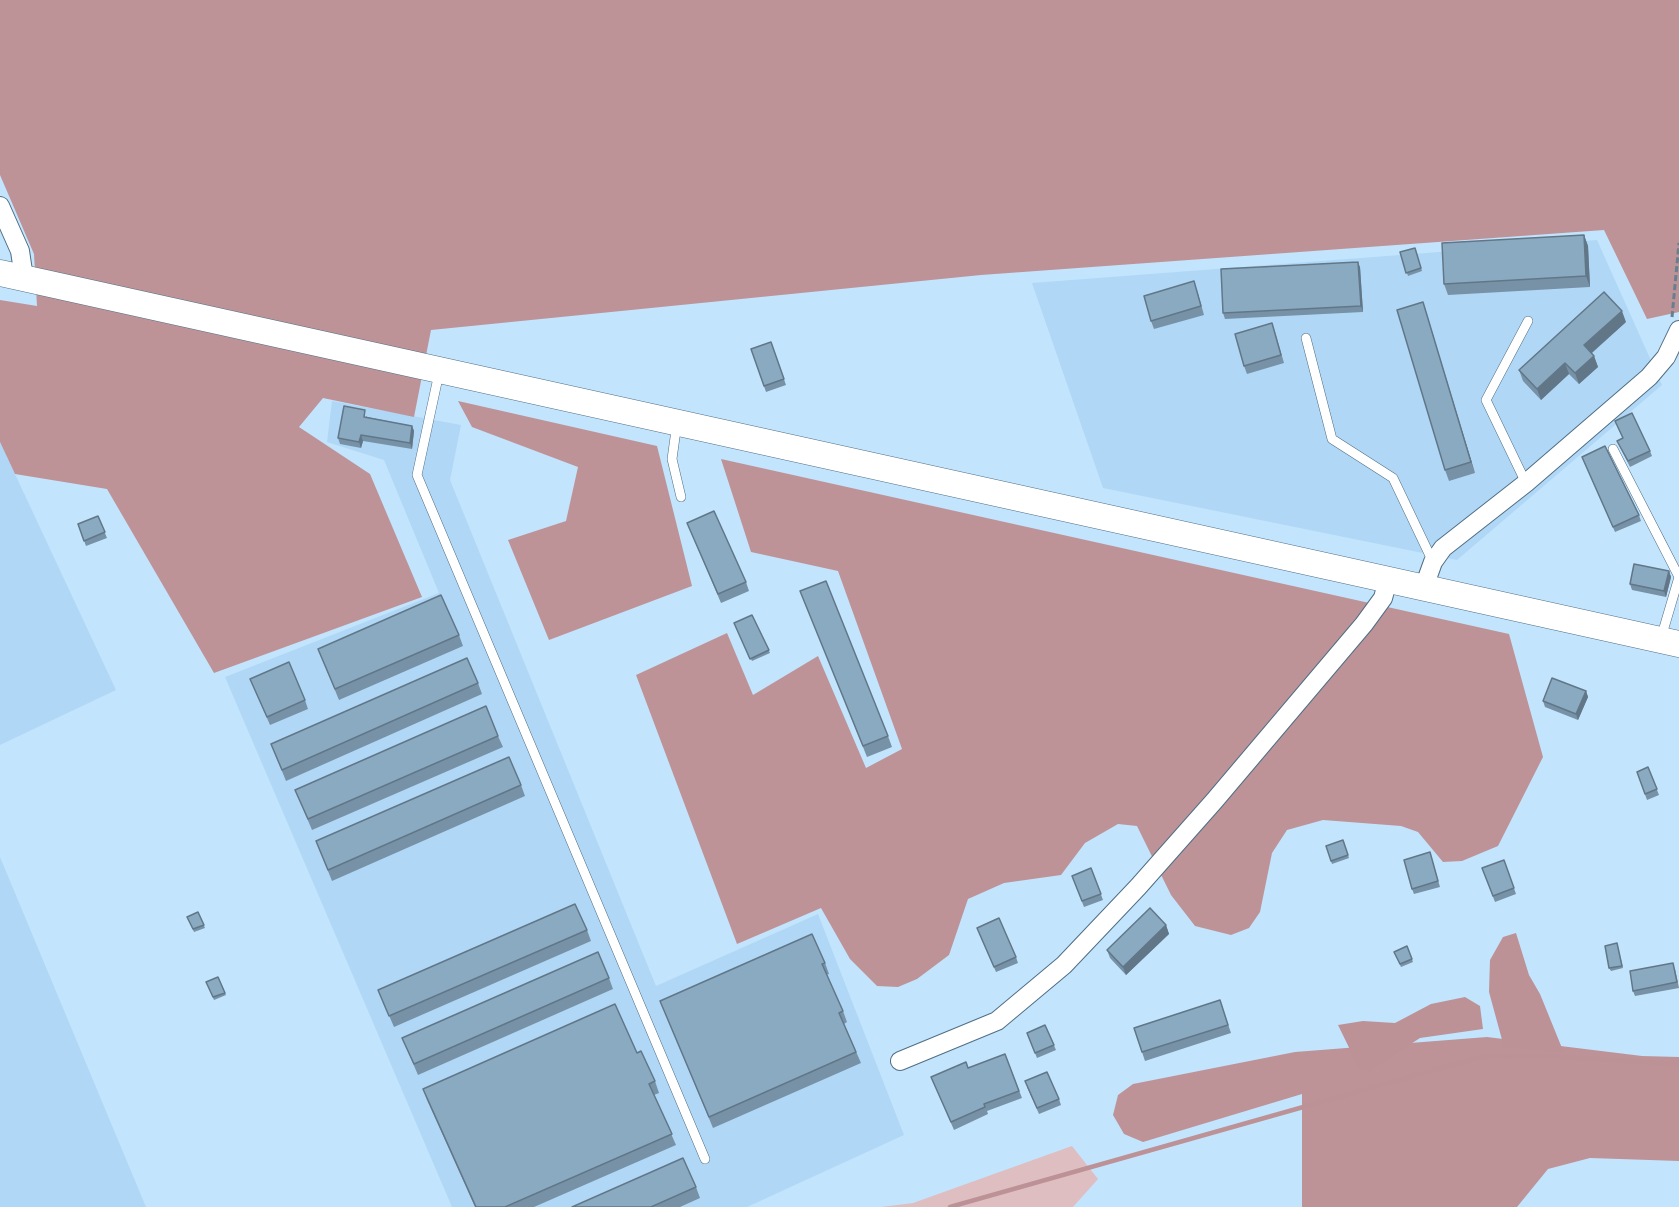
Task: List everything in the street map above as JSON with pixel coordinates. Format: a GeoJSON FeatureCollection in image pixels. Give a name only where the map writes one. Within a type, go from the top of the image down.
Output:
{"type":"FeatureCollection","features":[{"type":"Feature","properties":{"kind":"street"},"geometry":{"type":"LineString","coordinates":[[0,206],[20,250],[12,276],[1670,642]]}},
{"type":"Feature","properties":{"kind":"street"},"geometry":{"type":"LineString","coordinates":[[1424,587],[1433,562],[1443,548],[1526,483],[1649,377],[1666,357],[1674,326]]}},
{"type":"Feature","properties":{"kind":"street"},"geometry":{"type":"LineString","coordinates":[[900,1061],[998,1021],[1064,965],[1138,887],[1215,800],[1357,633],[1383,598],[1388,580]]}},
{"type":"Feature","properties":{"kind":"lane"},"geometry":{"type":"LineString","coordinates":[[1526,483],[1486,400],[1528,321]]}},
{"type":"Feature","properties":{"kind":"lane"},"geometry":{"type":"LineString","coordinates":[[1306,338],[1332,439],[1393,477],[1433,562]]}},
{"type":"Feature","properties":{"kind":"lane"},"geometry":{"type":"LineString","coordinates":[[439,371],[417,475],[705,1159]]}},
{"type":"Feature","properties":{"kind":"lane"},"geometry":{"type":"LineString","coordinates":[[677,423],[672,459],[681,497]]}},
{"type":"Feature","properties":{"kind":"lane"},"geometry":{"type":"LineString","coordinates":[[1613,449],[1679,577],[1670,642]]}},
{"type":"Feature","properties":{"kind":"path"},"geometry":{"type":"LineString","coordinates":[[1674,326],[1679,243]]}},
{"type":"Feature","properties":{"kind":"shaded area"},"geometry":{"type":"Polygon","coordinates":[[[0,0],[1679,0],[1679,312],[1647,319],[1604,230],[981,275],[431,330],[414,417],[323,398],[299,427],[370,474],[422,597],[214,673],[107,489],[15,474],[0,442],[0,300],[37,306],[34,254],[0,175],[0,0]]]}},
{"type":"Feature","properties":{"kind":"shaded area"},"geometry":{"type":"Polygon","coordinates":[[[1597,240],[1662,385],[1457,560],[1103,488],[1032,283],[1597,240]]]}},
{"type":"Feature","properties":{"kind":"shaded area"},"geometry":{"type":"Polygon","coordinates":[[[332,401],[461,425],[450,480],[656,986],[818,914],[904,1135],[747,1207],[452,1207],[225,677],[439,593],[384,460],[327,442],[332,401]]]}},
{"type":"Feature","properties":{"kind":"shaded area"},"geometry":{"type":"Polygon","coordinates":[[[458,401],[657,446],[692,586],[549,640],[508,540],[566,521],[578,467],[472,427],[458,401]]]}},
{"type":"Feature","properties":{"kind":"shaded area"},"geometry":{"type":"Polygon","coordinates":[[[0,442],[116,690],[0,745],[0,442]]]}},
{"type":"Feature","properties":{"kind":"shaded area"},"geometry":{"type":"Polygon","coordinates":[[[721,459],[1509,634],[1543,757],[1498,846],[1462,861],[1443,862],[1418,832],[1401,826],[1323,820],[1287,830],[1272,853],[1260,912],[1249,928],[1231,935],[1195,926],[1171,895],[1137,826],[1118,824],[1085,843],[1061,875],[1004,883],[968,899],[949,955],[917,979],[898,987],[877,986],[850,959],[821,908],[737,944],[636,675],[727,633],[753,695],[818,656],[866,768],[902,749],[838,571],[751,552],[721,459]]]}},
{"type":"Feature","properties":{"kind":"shaded area"},"geometry":{"type":"Polygon","coordinates":[[[0,857],[146,1207],[0,1207],[0,857]]]}},
{"type":"Feature","properties":{"kind":"shaded area"},"geometry":{"type":"Polygon","coordinates":[[[1516,933],[1529,975],[1540,994],[1564,1053],[1504,1047],[1489,992],[1490,960],[1503,937],[1516,933]]]}},
{"type":"Feature","properties":{"kind":"shaded area"},"geometry":{"type":"Polygon","coordinates":[[[1465,997],[1480,1006],[1483,1029],[1420,1038],[1369,1071],[1359,1068],[1338,1025],[1363,1021],[1395,1023],[1431,1004],[1465,997]]]}},
{"type":"Feature","properties":{"kind":"shaded area"},"geometry":{"type":"Polygon","coordinates":[[[1487,1037],[1642,1056],[1679,1057],[1679,1161],[1590,1158],[1548,1169],[1517,1207],[1302,1207],[1302,1094],[1143,1142],[1124,1134],[1113,1115],[1118,1095],[1133,1084],[1295,1052],[1487,1037]]]}},
{"type":"Feature","properties":{"kind":"shaded area"},"geometry":{"type":"Polygon","coordinates":[[[1072,1146],[1098,1179],[1073,1207],[881,1207],[913,1203],[1072,1146]]]}},
{"type":"Feature","properties":{"kind":"building"},"geometry":{"type":"Polygon","coordinates":[[[1584,235],[1586,276],[1444,284],[1442,243],[1584,235]]]}},
{"type":"Feature","properties":{"kind":"building"},"geometry":{"type":"Polygon","coordinates":[[[1415,248],[1421,268],[1406,273],[1400,252],[1415,248]]]}},
{"type":"Feature","properties":{"kind":"building"},"geometry":{"type":"Polygon","coordinates":[[[1358,262],[1361,306],[1223,313],[1221,269],[1358,262]]]}},
{"type":"Feature","properties":{"kind":"building"},"geometry":{"type":"Polygon","coordinates":[[[1194,281],[1201,306],[1151,321],[1144,296],[1194,281]]]}},
{"type":"Feature","properties":{"kind":"building"},"geometry":{"type":"Polygon","coordinates":[[[1604,292],[1622,311],[1584,345],[1594,356],[1575,373],[1565,363],[1537,389],[1519,370],[1604,292]]]}},
{"type":"Feature","properties":{"kind":"building"},"geometry":{"type":"Polygon","coordinates":[[[1423,302],[1471,462],[1445,470],[1397,310],[1423,302]]]}},
{"type":"Feature","properties":{"kind":"building"},"geometry":{"type":"Polygon","coordinates":[[[1272,323],[1281,355],[1244,366],[1235,334],[1272,323]]]}},
{"type":"Feature","properties":{"kind":"building"},"geometry":{"type":"Polygon","coordinates":[[[771,342],[784,379],[764,386],[751,349],[771,342]]]}},
{"type":"Feature","properties":{"kind":"building"},"geometry":{"type":"Polygon","coordinates":[[[344,406],[365,410],[364,417],[412,426],[410,443],[361,435],[359,442],[338,438],[344,406]]]}},
{"type":"Feature","properties":{"kind":"building"},"geometry":{"type":"Polygon","coordinates":[[[1632,413],[1650,451],[1628,461],[1617,441],[1623,438],[1615,421],[1632,413]]]}},
{"type":"Feature","properties":{"kind":"building"},"geometry":{"type":"Polygon","coordinates":[[[1605,446],[1639,515],[1613,527],[1582,457],[1605,446]]]}},
{"type":"Feature","properties":{"kind":"building"},"geometry":{"type":"Polygon","coordinates":[[[714,511],[746,582],[718,594],[687,523],[714,511]]]}},
{"type":"Feature","properties":{"kind":"building"},"geometry":{"type":"Polygon","coordinates":[[[98,516],[105,532],[84,541],[78,524],[98,516]]]}},
{"type":"Feature","properties":{"kind":"building"},"geometry":{"type":"Polygon","coordinates":[[[1634,564],[1669,571],[1664,591],[1630,584],[1634,564]]]}},
{"type":"Feature","properties":{"kind":"building"},"geometry":{"type":"Polygon","coordinates":[[[826,581],[888,736],[863,746],[800,591],[826,581]]]}},
{"type":"Feature","properties":{"kind":"building"},"geometry":{"type":"Polygon","coordinates":[[[441,595],[459,635],[335,689],[318,649],[441,595]]]}},
{"type":"Feature","properties":{"kind":"building"},"geometry":{"type":"Polygon","coordinates":[[[752,615],[769,650],[750,659],[734,623],[752,615]]]}},
{"type":"Feature","properties":{"kind":"building"},"geometry":{"type":"Polygon","coordinates":[[[467,658],[478,683],[282,770],[271,744],[467,658]]]}},
{"type":"Feature","properties":{"kind":"building"},"geometry":{"type":"Polygon","coordinates":[[[289,662],[305,700],[267,717],[250,679],[289,662]]]}},
{"type":"Feature","properties":{"kind":"building"},"geometry":{"type":"Polygon","coordinates":[[[1552,678],[1586,691],[1576,714],[1543,701],[1552,678]]]}},
{"type":"Feature","properties":{"kind":"building"},"geometry":{"type":"Polygon","coordinates":[[[486,706],[498,736],[308,819],[295,790],[486,706]]]}},
{"type":"Feature","properties":{"kind":"building"},"geometry":{"type":"Polygon","coordinates":[[[509,757],[521,785],[328,870],[316,841],[509,757]]]}},
{"type":"Feature","properties":{"kind":"building"},"geometry":{"type":"Polygon","coordinates":[[[1648,767],[1657,789],[1645,794],[1637,772],[1648,767]]]}},
{"type":"Feature","properties":{"kind":"building"},"geometry":{"type":"Polygon","coordinates":[[[1343,840],[1348,855],[1331,861],[1326,846],[1343,840]]]}},
{"type":"Feature","properties":{"kind":"building"},"geometry":{"type":"Polygon","coordinates":[[[1430,852],[1438,881],[1412,889],[1404,860],[1430,852]]]}},
{"type":"Feature","properties":{"kind":"building"},"geometry":{"type":"Polygon","coordinates":[[[1504,860],[1514,888],[1493,896],[1482,868],[1504,860]]]}},
{"type":"Feature","properties":{"kind":"building"},"geometry":{"type":"Polygon","coordinates":[[[1091,868],[1101,894],[1082,901],[1072,876],[1091,868]]]}},
{"type":"Feature","properties":{"kind":"building"},"geometry":{"type":"Polygon","coordinates":[[[575,904],[587,930],[389,1016],[378,990],[575,904]]]}},
{"type":"Feature","properties":{"kind":"building"},"geometry":{"type":"Polygon","coordinates":[[[1150,908],[1166,925],[1123,967],[1107,950],[1150,908]]]}},
{"type":"Feature","properties":{"kind":"building"},"geometry":{"type":"Polygon","coordinates":[[[198,912],[204,925],[193,929],[187,917],[198,912]]]}},
{"type":"Feature","properties":{"kind":"building"},"geometry":{"type":"Polygon","coordinates":[[[999,918],[1016,957],[994,967],[977,928],[999,918]]]}},
{"type":"Feature","properties":{"kind":"building"},"geometry":{"type":"Polygon","coordinates":[[[812,934],[825,963],[822,964],[843,1011],[839,1013],[856,1052],[709,1117],[660,1001],[812,934]]]}},
{"type":"Feature","properties":{"kind":"building"},"geometry":{"type":"Polygon","coordinates":[[[1617,943],[1622,966],[1609,968],[1605,946],[1617,943]]]}},
{"type":"Feature","properties":{"kind":"building"},"geometry":{"type":"Polygon","coordinates":[[[1407,946],[1412,959],[1400,964],[1394,952],[1407,946]]]}},
{"type":"Feature","properties":{"kind":"building"},"geometry":{"type":"Polygon","coordinates":[[[598,952],[609,978],[414,1064],[402,1038],[598,952]]]}},
{"type":"Feature","properties":{"kind":"building"},"geometry":{"type":"Polygon","coordinates":[[[1673,963],[1677,982],[1633,991],[1630,971],[1673,963]]]}},
{"type":"Feature","properties":{"kind":"building"},"geometry":{"type":"Polygon","coordinates":[[[218,977],[225,993],[213,997],[206,982],[218,977]]]}},
{"type":"Feature","properties":{"kind":"building"},"geometry":{"type":"Polygon","coordinates":[[[1220,1000],[1228,1025],[1142,1052],[1134,1028],[1220,1000]]]}},
{"type":"Feature","properties":{"kind":"building"},"geometry":{"type":"Polygon","coordinates":[[[615,1004],[637,1053],[641,1051],[655,1081],[649,1084],[672,1134],[505,1207],[476,1207],[423,1089],[615,1004]]]}},
{"type":"Feature","properties":{"kind":"building"},"geometry":{"type":"Polygon","coordinates":[[[1045,1025],[1054,1045],[1035,1053],[1027,1033],[1045,1025]]]}},
{"type":"Feature","properties":{"kind":"building"},"geometry":{"type":"Polygon","coordinates":[[[1005,1054],[1019,1091],[984,1104],[985,1107],[951,1122],[931,1077],[966,1062],[968,1068],[1005,1054]]]}},
{"type":"Feature","properties":{"kind":"building"},"geometry":{"type":"Polygon","coordinates":[[[1047,1072],[1059,1099],[1037,1108],[1025,1081],[1047,1072]]]}},
{"type":"Feature","properties":{"kind":"building"},"geometry":{"type":"Polygon","coordinates":[[[683,1158],[696,1187],[651,1207],[572,1207],[683,1158]]]}},
{"type":"Feature","properties":{"kind":"waterway"},"geometry":{"type":"LineString","coordinates":[[950,1207],[1480,1057],[1543,1056],[1679,1064]]}}]}
